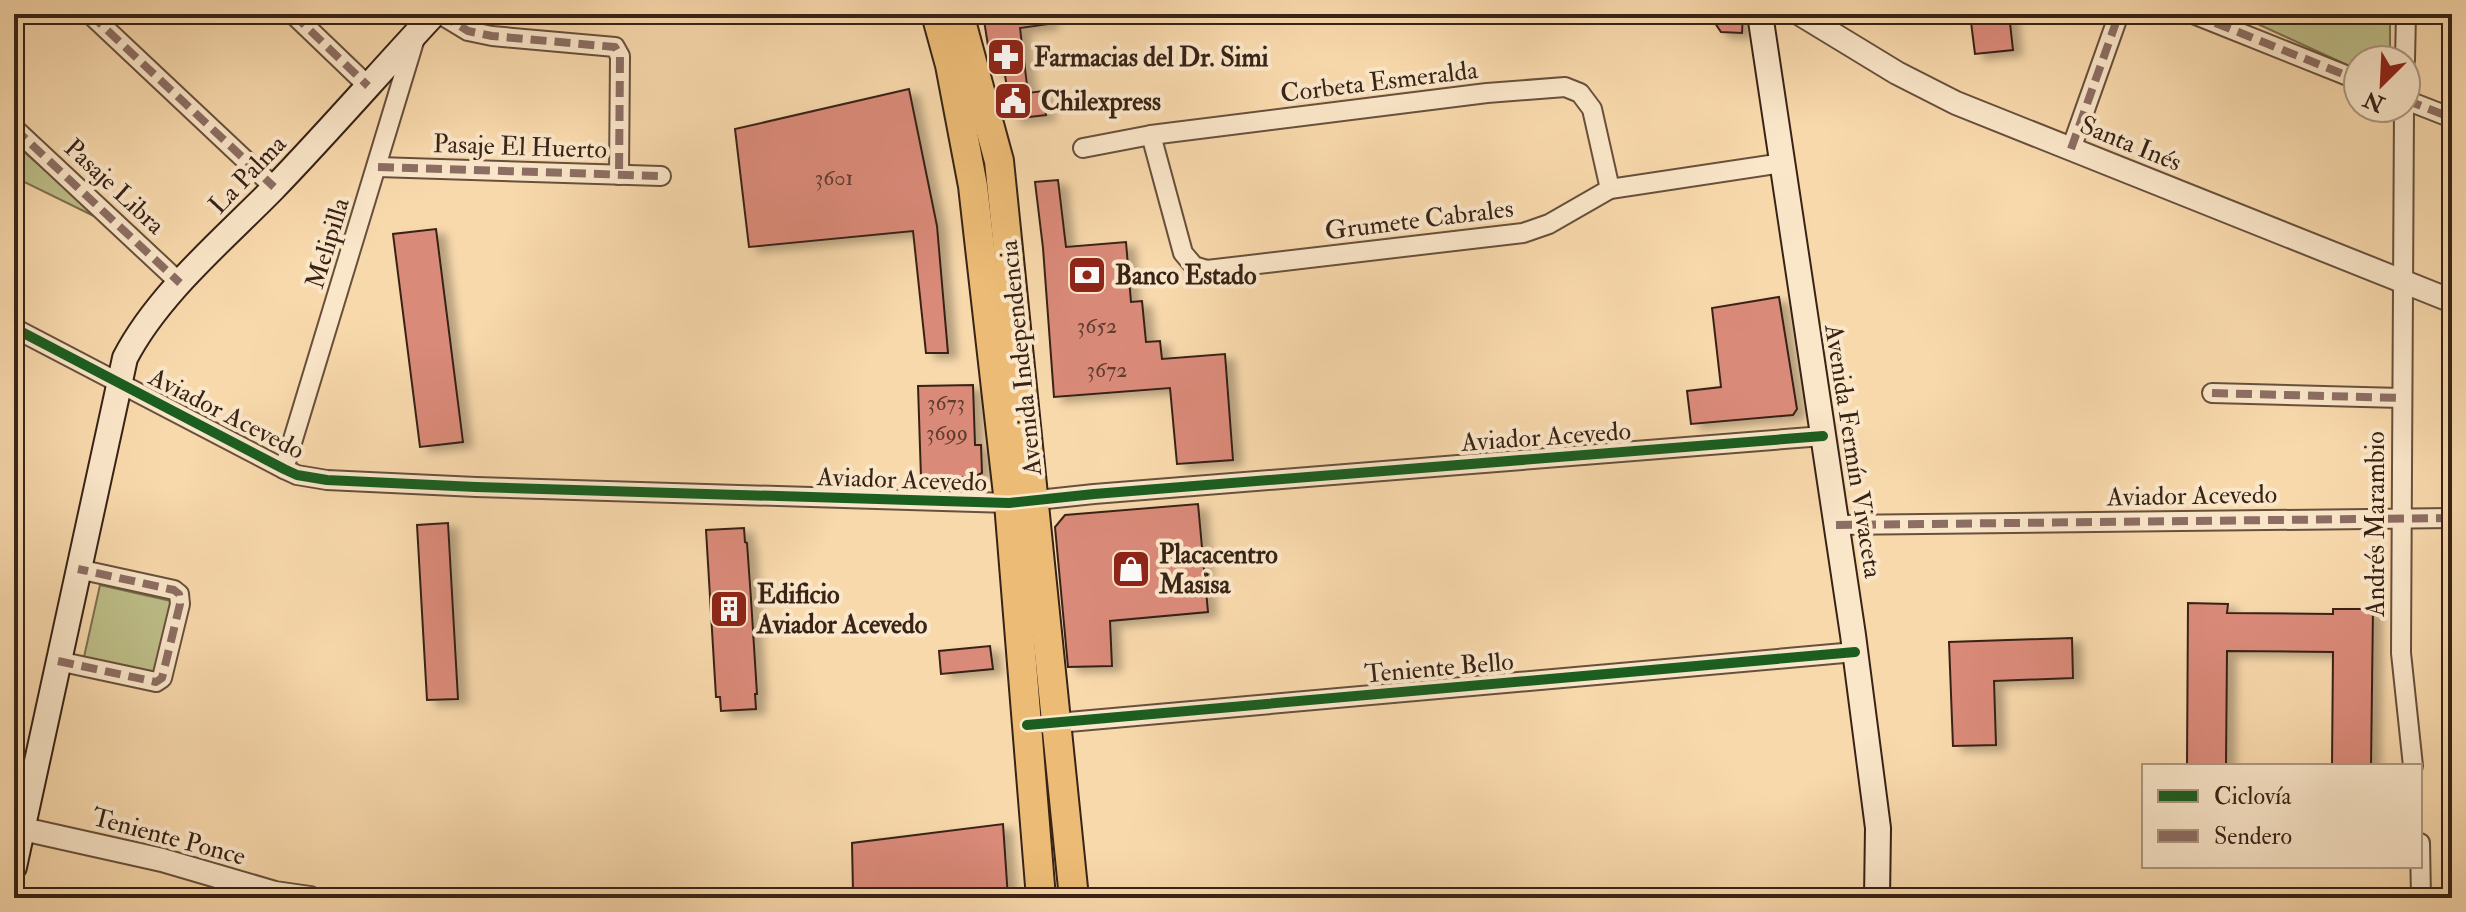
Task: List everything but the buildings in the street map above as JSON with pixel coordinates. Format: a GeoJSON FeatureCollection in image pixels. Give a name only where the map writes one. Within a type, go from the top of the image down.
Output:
{"type":"FeatureCollection","features":[{"type":"Feature","properties":{"kind":"main road","name":"Avenida Independencia"},"geometry":{"type":"LineString","coordinates":[[936,14],[950,65],[973,186],[1058,723],[1074,898]]}},
{"type":"Feature","properties":{"kind":"main road","name":"Avenida Independencia"},"geometry":{"type":"LineString","coordinates":[[959,14],[999,161],[1022,502],[1027,725],[1041,898]]}},
{"type":"Feature","properties":{"kind":"main road","name":"Avenida Fermín Vivaceta"},"geometry":{"type":"LineString","coordinates":[[1760,14],[1855,652],[1878,828],[1877,898]]}},
{"type":"Feature","properties":{"kind":"main road","name":"La Palma"},"geometry":{"type":"LineString","coordinates":[[14,867],[18,828],[125,358],[180,283],[430,20]]}},
{"type":"Feature","properties":{"kind":"street"},"geometry":{"type":"LineString","coordinates":[[90,14],[274,187]]}},
{"type":"Feature","properties":{"kind":"street"},"geometry":{"type":"LineString","coordinates":[[293,14],[368,86]]}},
{"type":"Feature","properties":{"kind":"street","name":"Santa Inés"},"geometry":{"type":"LineString","coordinates":[[1800,14],[1929,91],[2452,301]]}},
{"type":"Feature","properties":{"kind":"street"},"geometry":{"type":"LineString","coordinates":[[2071,149],[2119,14]]}},
{"type":"Feature","properties":{"kind":"street"},"geometry":{"type":"LineString","coordinates":[[2193,14],[2342,74]]}},
{"type":"Feature","properties":{"kind":"street"},"geometry":{"type":"LineString","coordinates":[[2405,44],[2406,14]]}},
{"type":"Feature","properties":{"kind":"street"},"geometry":{"type":"LineString","coordinates":[[430,20],[492,36],[615,47],[620,56],[619,175]]}},
{"type":"Feature","properties":{"kind":"street","name":"Melipilla"},"geometry":{"type":"LineString","coordinates":[[284,469],[378,167],[430,20]]}},
{"type":"Feature","properties":{"kind":"street","name":"Corbeta Esmeralda"},"geometry":{"type":"LineString","coordinates":[[1083,148],[1151,135],[1487,93],[1565,87],[1580,93],[1592,109],[1610,189]]}},
{"type":"Feature","properties":{"kind":"street"},"geometry":{"type":"LineString","coordinates":[[2422,106],[2452,118]]}},
{"type":"Feature","properties":{"kind":"street","name":"Andrés Marambio"},"geometry":{"type":"LineString","coordinates":[[2404,124],[2401,653],[2413,764]]}},
{"type":"Feature","properties":{"kind":"street","name":"Pasaje Libra"},"geometry":{"type":"LineString","coordinates":[[14,128],[180,283]]}},
{"type":"Feature","properties":{"kind":"street","name":"Grumete Cabrales"},"geometry":{"type":"LineString","coordinates":[[1151,135],[1183,253],[1194,266],[1214,270],[1523,233],[1549,224],[1610,189],[1782,163]]}},
{"type":"Feature","properties":{"kind":"street","name":"Pasaje El Huerto"},"geometry":{"type":"LineString","coordinates":[[378,167],[661,176]]}},
{"type":"Feature","properties":{"kind":"street","name":"Aviador Acevedo"},"geometry":{"type":"LineString","coordinates":[[14,328],[284,469],[309,478],[387,483],[1022,502],[1125,491],[1823,436]]}},
{"type":"Feature","properties":{"kind":"street"},"geometry":{"type":"LineString","coordinates":[[2212,393],[2401,398]]}},
{"type":"Feature","properties":{"kind":"street","name":"Aviador Acevedo"},"geometry":{"type":"LineString","coordinates":[[1836,525],[2452,518]]}},
{"type":"Feature","properties":{"kind":"street"},"geometry":{"type":"LineString","coordinates":[[58,661],[156,682],[162,678],[180,604],[179,594],[174,590],[78,569]]}},
{"type":"Feature","properties":{"kind":"street","name":"Teniente Bello"},"geometry":{"type":"LineString","coordinates":[[1027,725],[1855,652]]}},
{"type":"Feature","properties":{"kind":"street","name":"Teniente Ponce"},"geometry":{"type":"LineString","coordinates":[[18,828],[162,860],[275,893],[310,898]]}},
{"type":"Feature","properties":{"kind":"street"},"geometry":{"type":"LineString","coordinates":[[2420,868],[2421,898]]}},
{"type":"Feature","properties":{"kind":"green space"},"geometry":{"type":"Polygon","coordinates":[[[2236,14],[2390,14],[2390,44],[2342,44],[2342,63],[2236,14]]]}},
{"type":"Feature","properties":{"kind":"green space"},"geometry":{"type":"Polygon","coordinates":[[[14,143],[102,220],[14,177],[14,143]]]}},
{"type":"Feature","properties":{"kind":"green space"},"geometry":{"type":"Polygon","coordinates":[[[100,585],[171,601],[155,673],[84,657],[100,585]]]}},
{"type":"Feature","properties":{"kind":"marked path"},"geometry":{"type":"LineString","coordinates":[[90,14],[274,187]]}},
{"type":"Feature","properties":{"kind":"marked path"},"geometry":{"type":"LineString","coordinates":[[293,14],[368,86]]}},
{"type":"Feature","properties":{"kind":"marked path"},"geometry":{"type":"LineString","coordinates":[[440,14],[468,31],[492,36],[615,47],[620,56],[619,175]]}},
{"type":"Feature","properties":{"kind":"marked path"},"geometry":{"type":"LineString","coordinates":[[2071,149],[2119,14]]}},
{"type":"Feature","properties":{"kind":"marked path"},"geometry":{"type":"LineString","coordinates":[[2193,14],[2342,74]]}},
{"type":"Feature","properties":{"kind":"marked path"},"geometry":{"type":"LineString","coordinates":[[2422,106],[2452,118]]}},
{"type":"Feature","properties":{"kind":"marked path"},"geometry":{"type":"LineString","coordinates":[[14,128],[180,283]]}},
{"type":"Feature","properties":{"kind":"marked path"},"geometry":{"type":"LineString","coordinates":[[378,167],[661,176]]}},
{"type":"Feature","properties":{"kind":"marked path"},"geometry":{"type":"LineString","coordinates":[[2212,393],[2401,398]]}},
{"type":"Feature","properties":{"kind":"marked path"},"geometry":{"type":"LineString","coordinates":[[1836,525],[2452,518]]}},
{"type":"Feature","properties":{"kind":"marked path"},"geometry":{"type":"LineString","coordinates":[[58,661],[156,682],[162,678],[180,604],[179,594],[174,590],[78,569]]}},
{"type":"Feature","properties":{"kind":"cycle path"},"geometry":{"type":"LineString","coordinates":[[14,328],[284,469],[297,475],[327,480],[1009,503],[1823,436]]}},
{"type":"Feature","properties":{"kind":"cycle path"},"geometry":{"type":"LineString","coordinates":[[1027,725],[1855,652]]}},
{"type":"Feature","properties":{"kind":"place","name":"Farmacias del Dr. Simi"},"geometry":{"type":"Point","coordinates":[1006,57]}},
{"type":"Feature","properties":{"kind":"place","name":"Chilexpress"},"geometry":{"type":"Point","coordinates":[1013,101]}},
{"type":"Feature","properties":{"kind":"place","name":"Banco Estado"},"geometry":{"type":"Point","coordinates":[1087,275]}},
{"type":"Feature","properties":{"kind":"place","name":"Placacentro Masisa"},"geometry":{"type":"Point","coordinates":[1131,569]}},
{"type":"Feature","properties":{"kind":"place","name":"Edificio Aviador Acevedo"},"geometry":{"type":"Point","coordinates":[729,609]}}]}
